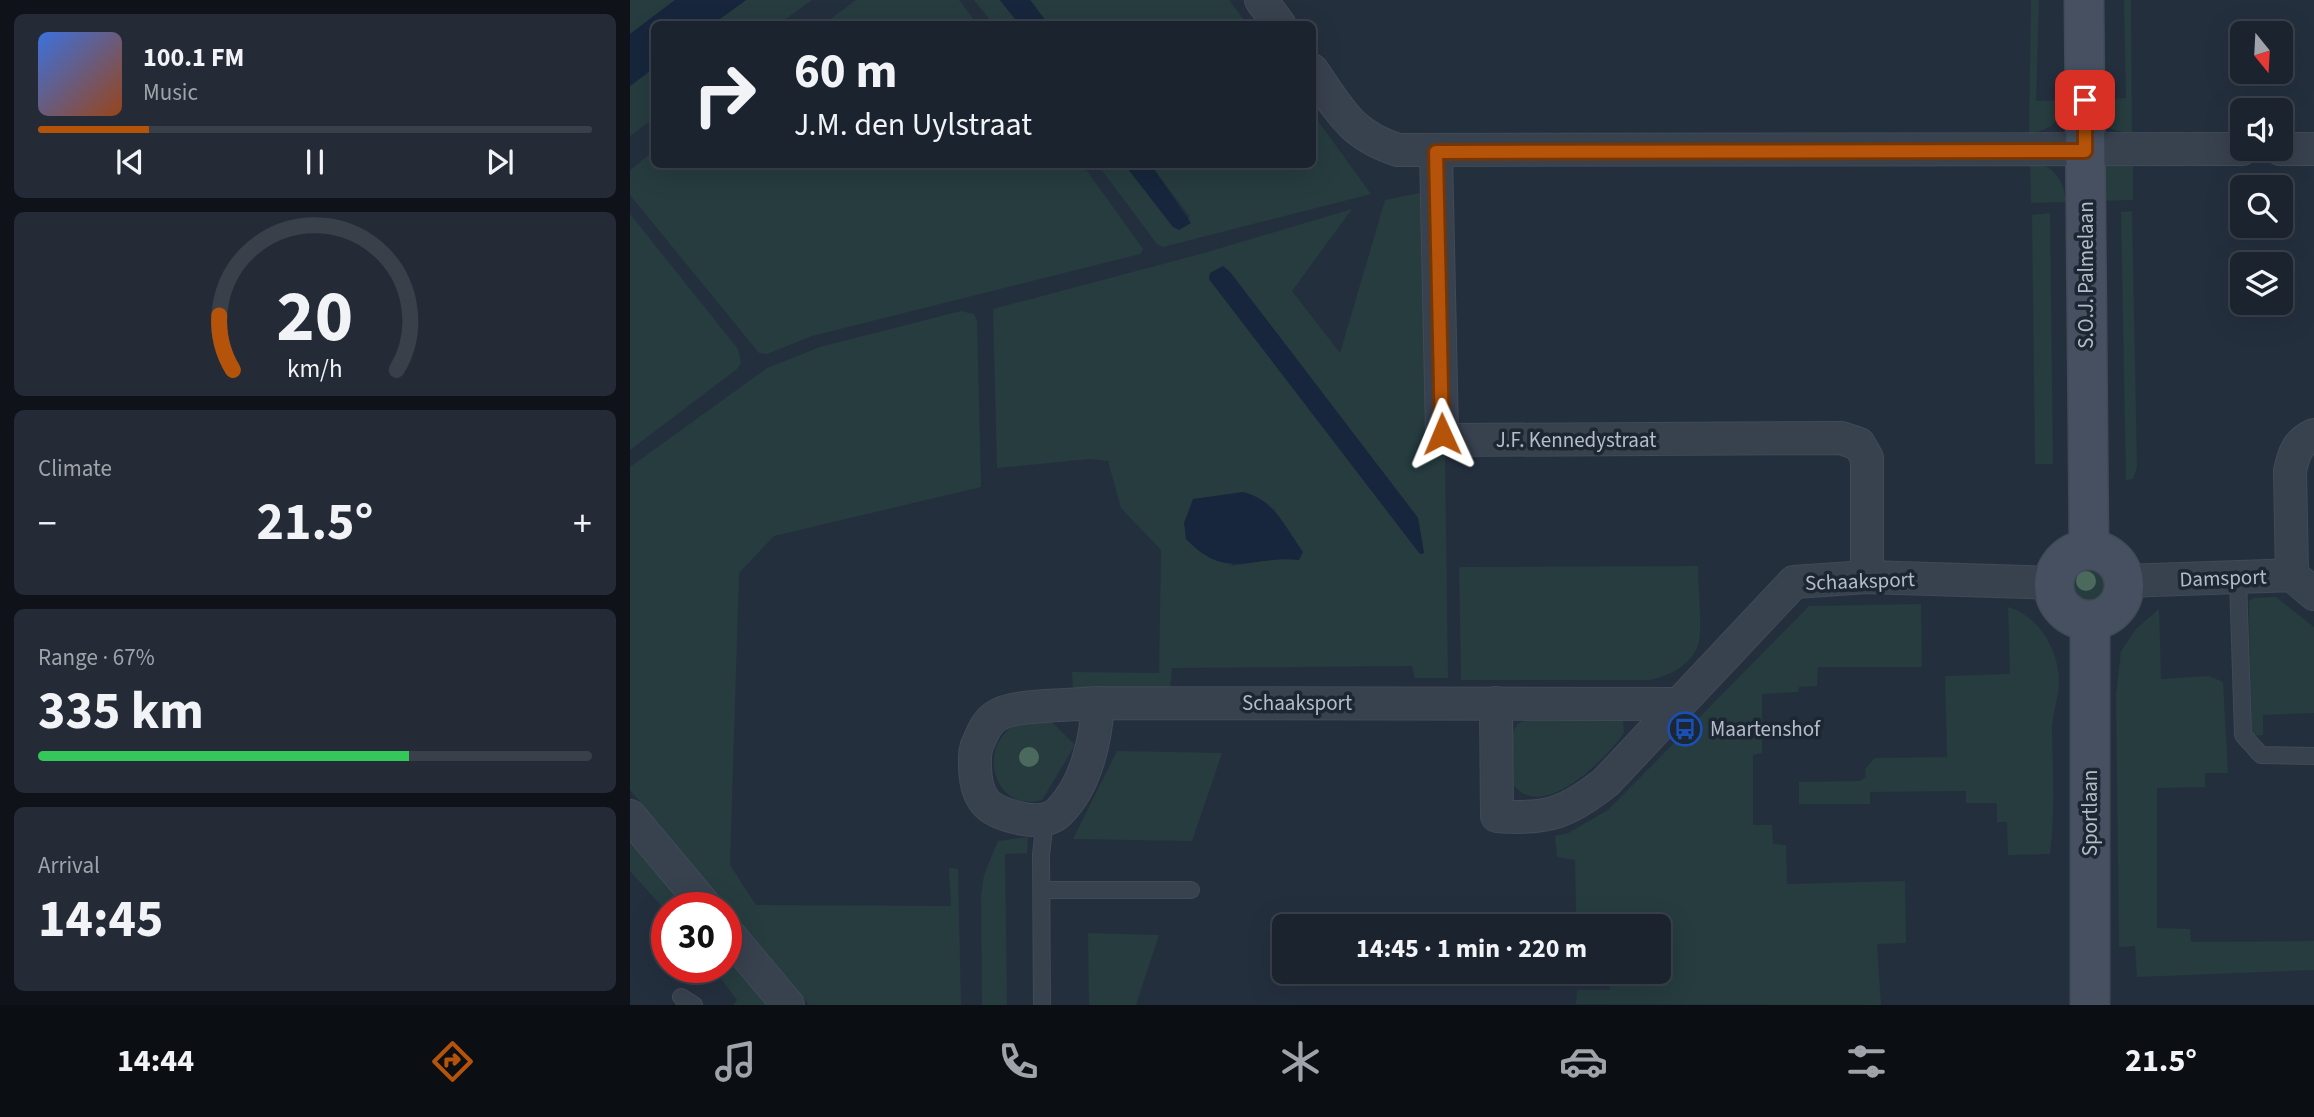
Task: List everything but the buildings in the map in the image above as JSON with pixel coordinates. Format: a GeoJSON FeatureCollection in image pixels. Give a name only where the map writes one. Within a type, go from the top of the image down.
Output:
{"type":"FeatureCollection","features":[{"type":"Feature","properties":{"kind":"street"},"geometry":{"type":"LineString","coordinates":[[1261,0],[1277,21]]}},
{"type":"Feature","properties":{"kind":"street","name":"S.O.J. Palmelaan"},"geometry":{"type":"LineString","coordinates":[[2084,0],[2089,550]]}},
{"type":"Feature","properties":{"kind":"street"},"geometry":{"type":"LineString","coordinates":[[1316,77],[1354,130],[1374,142],[1398,150],[2230,149]]}},
{"type":"Feature","properties":{"kind":"street"},"geometry":{"type":"LineString","coordinates":[[2293,149],[2314,149]]}},
{"type":"Feature","properties":{"kind":"street","name":"J.F. Kennedystraat"},"geometry":{"type":"LineString","coordinates":[[1436,152],[1442,434],[1451,440],[1841,438],[1859,444],[1867,458],[1867,577]]}},
{"type":"Feature","properties":{"kind":"street"},"geometry":{"type":"LineString","coordinates":[[2303,585],[2290,471],[2293,455],[2302,441],[2314,435]]}},
{"type":"Feature","properties":{"kind":"street"},"geometry":{"type":"LineString","coordinates":[[2089,550],[2111,557],[2118,563],[2125,581],[2124,591],[2116,608],[2108,615],[2090,620],[2078,619],[2060,605],[2054,583],[2065,559],[2076,552],[2089,550]]}},
{"type":"Feature","properties":{"kind":"street","name":"Schaaksport"},"geometry":{"type":"LineString","coordinates":[[1496,703],[1497,816],[1526,818],[1562,813],[1606,782],[1794,582],[1867,577],[2054,583]]}},
{"type":"Feature","properties":{"kind":"street","name":"Damsport"},"geometry":{"type":"LineString","coordinates":[[2125,581],[2238,579],[2303,585]]}},
{"type":"Feature","properties":{"kind":"street","name":"Sportlaan"},"geometry":{"type":"LineString","coordinates":[[2090,620],[2090,1005]]}},
{"type":"Feature","properties":{"kind":"street"},"geometry":{"type":"LineString","coordinates":[[1045,820],[1058,813],[1080,780],[1096,735],[1098,703]]}},
{"type":"Feature","properties":{"kind":"street","name":"Schaaksport"},"geometry":{"type":"LineString","coordinates":[[1045,820],[1029,820],[1000,814],[984,802],[976,787],[975,749],[986,725],[1004,711],[1098,703],[1677,704]]}},
{"type":"Feature","properties":{"kind":"street"},"geometry":{"type":"LineString","coordinates":[[630,816],[694,892]]}},
{"type":"Feature","properties":{"kind":"street"},"geometry":{"type":"LineString","coordinates":[[742,950],[788,1005]]}},
{"type":"Feature","properties":{"kind":"lane"},"geometry":{"type":"LineString","coordinates":[[2238,579],[2243,735],[2261,755],[2314,756]]}},
{"type":"Feature","properties":{"kind":"lane"},"geometry":{"type":"LineString","coordinates":[[1042,1005],[1045,820]]}},
{"type":"Feature","properties":{"kind":"lane"},"geometry":{"type":"LineString","coordinates":[[1042,890],[1191,890]]}},
{"type":"Feature","properties":{"kind":"green space"},"geometry":{"type":"Polygon","coordinates":[[[630,0],[675,0],[630,34],[630,0]]]}},
{"type":"Feature","properties":{"kind":"green space"},"geometry":{"type":"Polygon","coordinates":[[[746,0],[812,0],[783,21],[717,21],[746,0]]]}},
{"type":"Feature","properties":{"kind":"green space"},"geometry":{"type":"Polygon","coordinates":[[[856,0],[959,0],[975,21],[828,21],[856,0]]]}},
{"type":"Feature","properties":{"kind":"green space"},"geometry":{"type":"Polygon","coordinates":[[[974,0],[1000,0],[1017,21],[991,21],[974,0]]]}},
{"type":"Feature","properties":{"kind":"green space"},"geometry":{"type":"Polygon","coordinates":[[[1030,0],[1229,0],[1245,21],[1046,21],[1030,0]]]}},
{"type":"Feature","properties":{"kind":"green space"},"geometry":{"type":"Polygon","coordinates":[[[2031,0],[2039,0],[2036,101],[2065,100],[2058,119],[2053,124],[2029,133],[2031,0]]]}},
{"type":"Feature","properties":{"kind":"green space"},"geometry":{"type":"Polygon","coordinates":[[[2124,0],[2131,0],[2132,133],[2115,130],[2106,125],[2096,100],[2126,98],[2124,0]]]}},
{"type":"Feature","properties":{"kind":"green space"},"geometry":{"type":"Polygon","coordinates":[[[651,70],[651,120],[630,136],[630,86],[651,70]]]}},
{"type":"Feature","properties":{"kind":"green space"},"geometry":{"type":"Polygon","coordinates":[[[1316,118],[1371,194],[1163,247],[1157,244],[1100,168],[1127,168],[1173,227],[1190,217],[1153,168],[1316,168],[1316,118]]]}},
{"type":"Feature","properties":{"kind":"green space"},"geometry":{"type":"Polygon","coordinates":[[[651,153],[651,168],[1085,168],[1143,249],[1140,254],[812,336],[767,354],[759,353],[630,195],[630,170],[651,153]]]}},
{"type":"Feature","properties":{"kind":"green space"},"geometry":{"type":"Polygon","coordinates":[[[2133,159],[2133,200],[2097,201],[2102,170],[2110,163],[2133,159]]]}},
{"type":"Feature","properties":{"kind":"green space"},"geometry":{"type":"Polygon","coordinates":[[[2030,162],[2045,166],[2056,174],[2066,202],[2031,203],[2030,162]]]}},
{"type":"Feature","properties":{"kind":"green space"},"geometry":{"type":"Polygon","coordinates":[[[1419,193],[1425,196],[1427,449],[1445,453],[1448,678],[1415,678],[1412,666],[1172,668],[1170,691],[1073,691],[1072,672],[1159,673],[1161,550],[1121,508],[1108,461],[1090,459],[997,468],[993,309],[1204,253],[1352,209],[1292,291],[1340,353],[1385,200],[1419,193]],[[1230,272],[1210,273],[1209,279],[1420,554],[1424,553],[1418,518],[1230,272]],[[1273,508],[1231,566],[1284,558],[1287,530],[1273,508]]]}},
{"type":"Feature","properties":{"kind":"green space"},"geometry":{"type":"Polygon","coordinates":[[[2132,211],[2137,467],[2133,479],[2126,480],[2121,212],[2132,211]]]}},
{"type":"Feature","properties":{"kind":"green space"},"geometry":{"type":"Polygon","coordinates":[[[2050,213],[2053,464],[2035,464],[2032,215],[2050,213]]]}},
{"type":"Feature","properties":{"kind":"green space"},"geometry":{"type":"Polygon","coordinates":[[[630,214],[738,349],[741,363],[737,369],[630,450],[630,214]]]}},
{"type":"Feature","properties":{"kind":"green space"},"geometry":{"type":"Polygon","coordinates":[[[961,311],[974,314],[977,321],[981,487],[774,536],[739,573],[730,865],[756,905],[951,906],[949,868],[958,869],[961,1005],[809,1005],[742,925],[742,892],[715,892],[630,790],[630,467],[767,368],[820,347],[961,311]]]}},
{"type":"Feature","properties":{"kind":"green space"},"geometry":{"type":"Polygon","coordinates":[[[2090,565],[2104,570],[2109,584],[2104,598],[2090,603],[2076,598],[2071,584],[2076,570],[2090,565]]]}},
{"type":"Feature","properties":{"kind":"green space"},"geometry":{"type":"Polygon","coordinates":[[[1698,566],[1698,645],[1690,658],[1671,673],[1649,680],[1461,680],[1459,567],[1698,566]]]}},
{"type":"Feature","properties":{"kind":"green space"},"geometry":{"type":"Polygon","coordinates":[[[2276,597],[2314,627],[2314,713],[2263,715],[2263,735],[2251,736],[2249,601],[2254,598],[2276,597]]]}},
{"type":"Feature","properties":{"kind":"green space"},"geometry":{"type":"Polygon","coordinates":[[[1921,604],[1922,667],[1818,667],[1817,686],[1799,687],[1798,692],[1762,694],[1762,753],[1753,755],[1753,825],[1772,825],[1773,844],[1786,845],[1787,884],[1905,881],[1906,943],[1877,944],[1881,1005],[1576,1004],[1577,990],[1610,990],[1610,984],[1671,984],[1671,914],[1576,914],[1575,860],[1557,857],[1555,836],[1568,833],[1608,810],[1809,606],[1921,604]]]}},
{"type":"Feature","properties":{"kind":"green space"},"geometry":{"type":"Polygon","coordinates":[[[2008,607],[2019,611],[2038,626],[2051,647],[2058,670],[2059,688],[2052,730],[2053,808],[2050,854],[2008,855],[2007,822],[1997,822],[1997,803],[1966,803],[1966,791],[1870,792],[1870,804],[1799,804],[1799,782],[1860,781],[1866,777],[1865,769],[1875,758],[1947,757],[1945,676],[2010,674],[2008,607]]]}},
{"type":"Feature","properties":{"kind":"green space"},"geometry":{"type":"Polygon","coordinates":[[[2159,609],[2161,679],[2209,676],[2223,682],[2228,773],[2205,773],[2205,787],[2157,788],[2157,928],[2190,929],[2191,942],[2314,941],[2314,970],[2137,977],[2135,946],[2119,947],[2116,695],[2121,651],[2136,629],[2159,609]]]}},
{"type":"Feature","properties":{"kind":"green space"},"geometry":{"type":"Polygon","coordinates":[[[1615,717],[1623,720],[1624,733],[1603,758],[1572,784],[1555,793],[1539,797],[1524,794],[1512,783],[1512,735],[1517,724],[1528,719],[1615,717]]]}},
{"type":"Feature","properties":{"kind":"green space"},"geometry":{"type":"Polygon","coordinates":[[[1032,720],[1052,722],[1075,745],[1042,800],[1024,801],[1009,795],[999,784],[994,769],[995,753],[1001,738],[1013,727],[1032,720]]]}},
{"type":"Feature","properties":{"kind":"green space"},"geometry":{"type":"Polygon","coordinates":[[[1117,751],[1222,753],[1192,841],[1073,839],[1117,751]]]}},
{"type":"Feature","properties":{"kind":"green space"},"geometry":{"type":"Polygon","coordinates":[[[1028,837],[1027,853],[1005,854],[1007,1005],[982,1005],[981,895],[984,875],[998,841],[1028,837]]]}},
{"type":"Feature","properties":{"kind":"green space"},"geometry":{"type":"Polygon","coordinates":[[[630,840],[674,892],[651,892],[651,894],[630,871],[630,840]]]}},
{"type":"Feature","properties":{"kind":"green space"},"geometry":{"type":"Polygon","coordinates":[[[1088,933],[1159,935],[1136,1005],[1089,1005],[1088,933]]]}},
{"type":"Feature","properties":{"kind":"green space"},"geometry":{"type":"Polygon","coordinates":[[[742,972],[769,1005],[733,1005],[737,1000],[724,983],[742,983],[742,972]]]}},
{"type":"Feature","properties":{"kind":"water"},"geometry":{"type":"Polygon","coordinates":[[[675,0],[746,0],[717,21],[651,21],[651,70],[630,86],[630,34],[675,0]]]}},
{"type":"Feature","properties":{"kind":"water"},"geometry":{"type":"Polygon","coordinates":[[[1000,0],[1030,0],[1046,21],[1017,21],[1000,0]]]}},
{"type":"Feature","properties":{"kind":"water"},"geometry":{"type":"Polygon","coordinates":[[[1127,168],[1153,168],[1191,223],[1179,230],[1173,227],[1127,168]]]}},
{"type":"Feature","properties":{"kind":"water"},"geometry":{"type":"Polygon","coordinates":[[[1223,266],[1418,518],[1424,553],[1420,554],[1209,279],[1210,273],[1223,266]]]}},
{"type":"Feature","properties":{"kind":"water"},"geometry":{"type":"Polygon","coordinates":[[[1243,492],[1263,501],[1278,515],[1303,552],[1299,560],[1227,563],[1214,560],[1186,539],[1184,523],[1193,499],[1243,492]]]}},
{"type":"Feature","properties":{"kind":"place","name":"Maartenshof"},"geometry":{"type":"Point","coordinates":[1685,729]}},
{"type":"Feature","properties":{"kind":"route"},"geometry":{"type":"LineString","coordinates":[[1442,434],[1436,152],[2085,151],[2085,100]]}}]}
